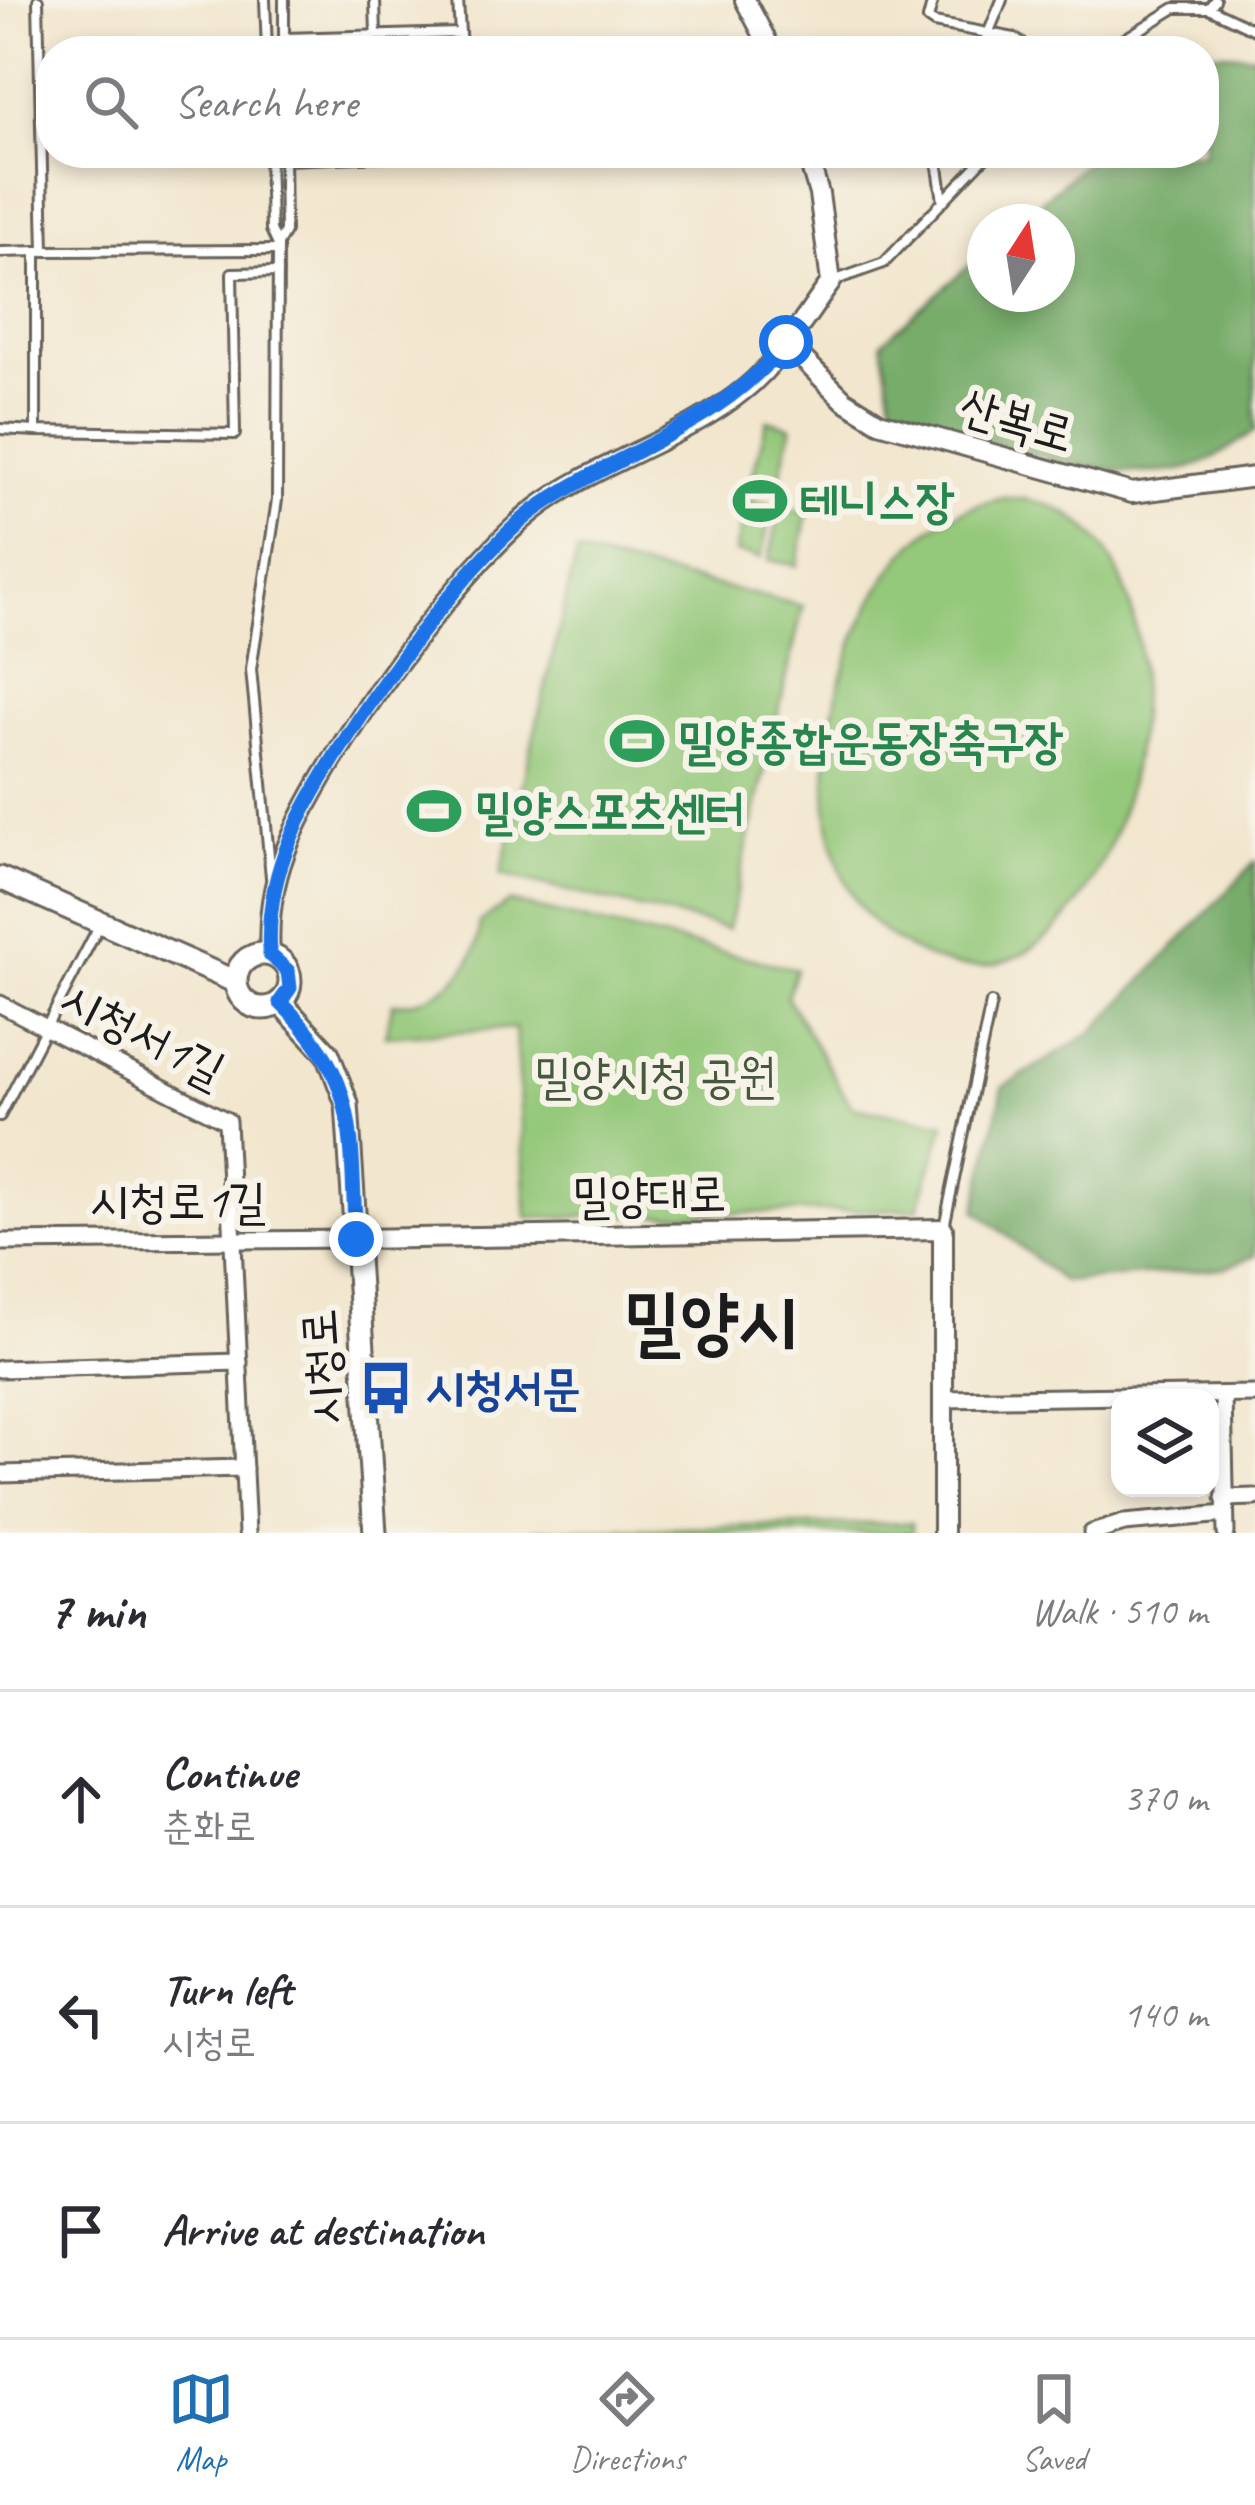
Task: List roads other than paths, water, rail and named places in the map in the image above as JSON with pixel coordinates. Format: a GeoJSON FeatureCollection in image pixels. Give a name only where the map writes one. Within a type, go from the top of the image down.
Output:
{"type":"FeatureCollection","features":[{"type":"Feature","properties":{"kind":"main road"},"geometry":{"type":"LineString","coordinates":[[0,878],[99,926],[236,982]]}},
{"type":"Feature","properties":{"kind":"main road"},"geometry":{"type":"LineString","coordinates":[[270,955],[288,971],[290,988],[280,1002],[256,1007],[242,998],[236,982],[246,960],[270,955]]}},
{"type":"Feature","properties":{"kind":"main road","name":"시청로"},"geometry":{"type":"LineString","coordinates":[[280,1002],[307,1028],[339,1075],[347,1104],[375,1533]]}},
{"type":"Feature","properties":{"kind":"street"},"geometry":{"type":"LineString","coordinates":[[745,0],[764,36]]}},
{"type":"Feature","properties":{"kind":"street"},"geometry":{"type":"LineString","coordinates":[[270,955],[273,890],[290,838],[332,762],[412,647],[502,538],[566,490],[716,410],[748,387],[831,282],[811,168]]}},
{"type":"Feature","properties":{"kind":"street","name":"산복로"},"geometry":{"type":"LineString","coordinates":[[786,342],[844,400],[879,422],[1132,493],[1255,477]]}},
{"type":"Feature","properties":{"kind":"street","name":"시청서1길"},"geometry":{"type":"LineString","coordinates":[[0,1004],[227,1121],[247,1533]]}},
{"type":"Feature","properties":{"kind":"street"},"geometry":{"type":"LineString","coordinates":[[943,1229],[943,1533]]}},
{"type":"Feature","properties":{"kind":"street","name":"밀양대로"},"geometry":{"type":"LineString","coordinates":[[356,1239],[943,1229]]}},
{"type":"Feature","properties":{"kind":"street","name":"시청로1길"},"geometry":{"type":"LineString","coordinates":[[0,1241],[356,1239]]}},
{"type":"Feature","properties":{"kind":"street"},"geometry":{"type":"LineString","coordinates":[[0,1370],[239,1362]]}},
{"type":"Feature","properties":{"kind":"street"},"geometry":{"type":"LineString","coordinates":[[944,1399],[1255,1394]]}},
{"type":"Feature","properties":{"kind":"street"},"geometry":{"type":"LineString","coordinates":[[1223,1395],[1226,1533]]}},
{"type":"Feature","properties":{"kind":"street"},"geometry":{"type":"LineString","coordinates":[[0,1474],[244,1468]]}},
{"type":"Feature","properties":{"kind":"street"},"geometry":{"type":"LineString","coordinates":[[1092,1533],[1255,1497]]}},
{"type":"Feature","properties":{"kind":"lane"},"geometry":{"type":"LineString","coordinates":[[38,0],[38,36]]}},
{"type":"Feature","properties":{"kind":"lane"},"geometry":{"type":"LineString","coordinates":[[266,0],[267,36]]}},
{"type":"Feature","properties":{"kind":"lane"},"geometry":{"type":"LineString","coordinates":[[284,0],[284,36]]}},
{"type":"Feature","properties":{"kind":"lane"},"geometry":{"type":"LineString","coordinates":[[375,0],[376,35]]}},
{"type":"Feature","properties":{"kind":"lane"},"geometry":{"type":"LineString","coordinates":[[345,36],[460,33],[458,0]]}},
{"type":"Feature","properties":{"kind":"lane"},"geometry":{"type":"LineString","coordinates":[[933,0],[928,19],[934,23],[999,36]]}},
{"type":"Feature","properties":{"kind":"lane"},"geometry":{"type":"LineString","coordinates":[[988,36],[1002,0]]}},
{"type":"Feature","properties":{"kind":"lane"},"geometry":{"type":"LineString","coordinates":[[1129,36],[1175,8],[1212,4],[1255,29]]}},
{"type":"Feature","properties":{"kind":"lane"},"geometry":{"type":"LineString","coordinates":[[36,431],[39,168]]}},
{"type":"Feature","properties":{"kind":"lane"},"geometry":{"type":"LineString","coordinates":[[270,168],[272,230],[278,248],[277,500],[251,669],[273,890]]}},
{"type":"Feature","properties":{"kind":"lane"},"geometry":{"type":"LineString","coordinates":[[278,248],[285,232],[284,168]]}},
{"type":"Feature","properties":{"kind":"lane"},"geometry":{"type":"LineString","coordinates":[[938,168],[944,201]]}},
{"type":"Feature","properties":{"kind":"lane"},"geometry":{"type":"LineString","coordinates":[[831,282],[884,263],[975,168]]}},
{"type":"Feature","properties":{"kind":"lane"},"geometry":{"type":"LineString","coordinates":[[0,252],[278,248]]}},
{"type":"Feature","properties":{"kind":"lane"},"geometry":{"type":"LineString","coordinates":[[0,429],[235,434],[232,273],[278,272]]}},
{"type":"Feature","properties":{"kind":"lane"},"geometry":{"type":"LineString","coordinates":[[0,1116],[99,926]]}},
{"type":"Feature","properties":{"kind":"lane"},"geometry":{"type":"LineString","coordinates":[[943,1229],[992,1003]]}},
{"type":"Feature","properties":{"kind":"place","name":"테니스장"},"geometry":{"type":"Point","coordinates":[760,501]}},
{"type":"Feature","properties":{"kind":"place","name":"밀양종합운동장축구장"},"geometry":{"type":"Point","coordinates":[637,741]}},
{"type":"Feature","properties":{"kind":"place","name":"밀양스포츠센터"},"geometry":{"type":"Point","coordinates":[434,811]}},
{"type":"Feature","properties":{"kind":"place","name":"시청서문"},"geometry":{"type":"Point","coordinates":[386,1388]}},
{"type":"Feature","properties":{"kind":"district","name":"밀양시"},"geometry":{"type":"Point","coordinates":[710,1321]}},
{"type":"Feature","properties":{"kind":"park label","name":"밀양시청 공원"},"geometry":{"type":"Point","coordinates":[655,1076]}}]}
